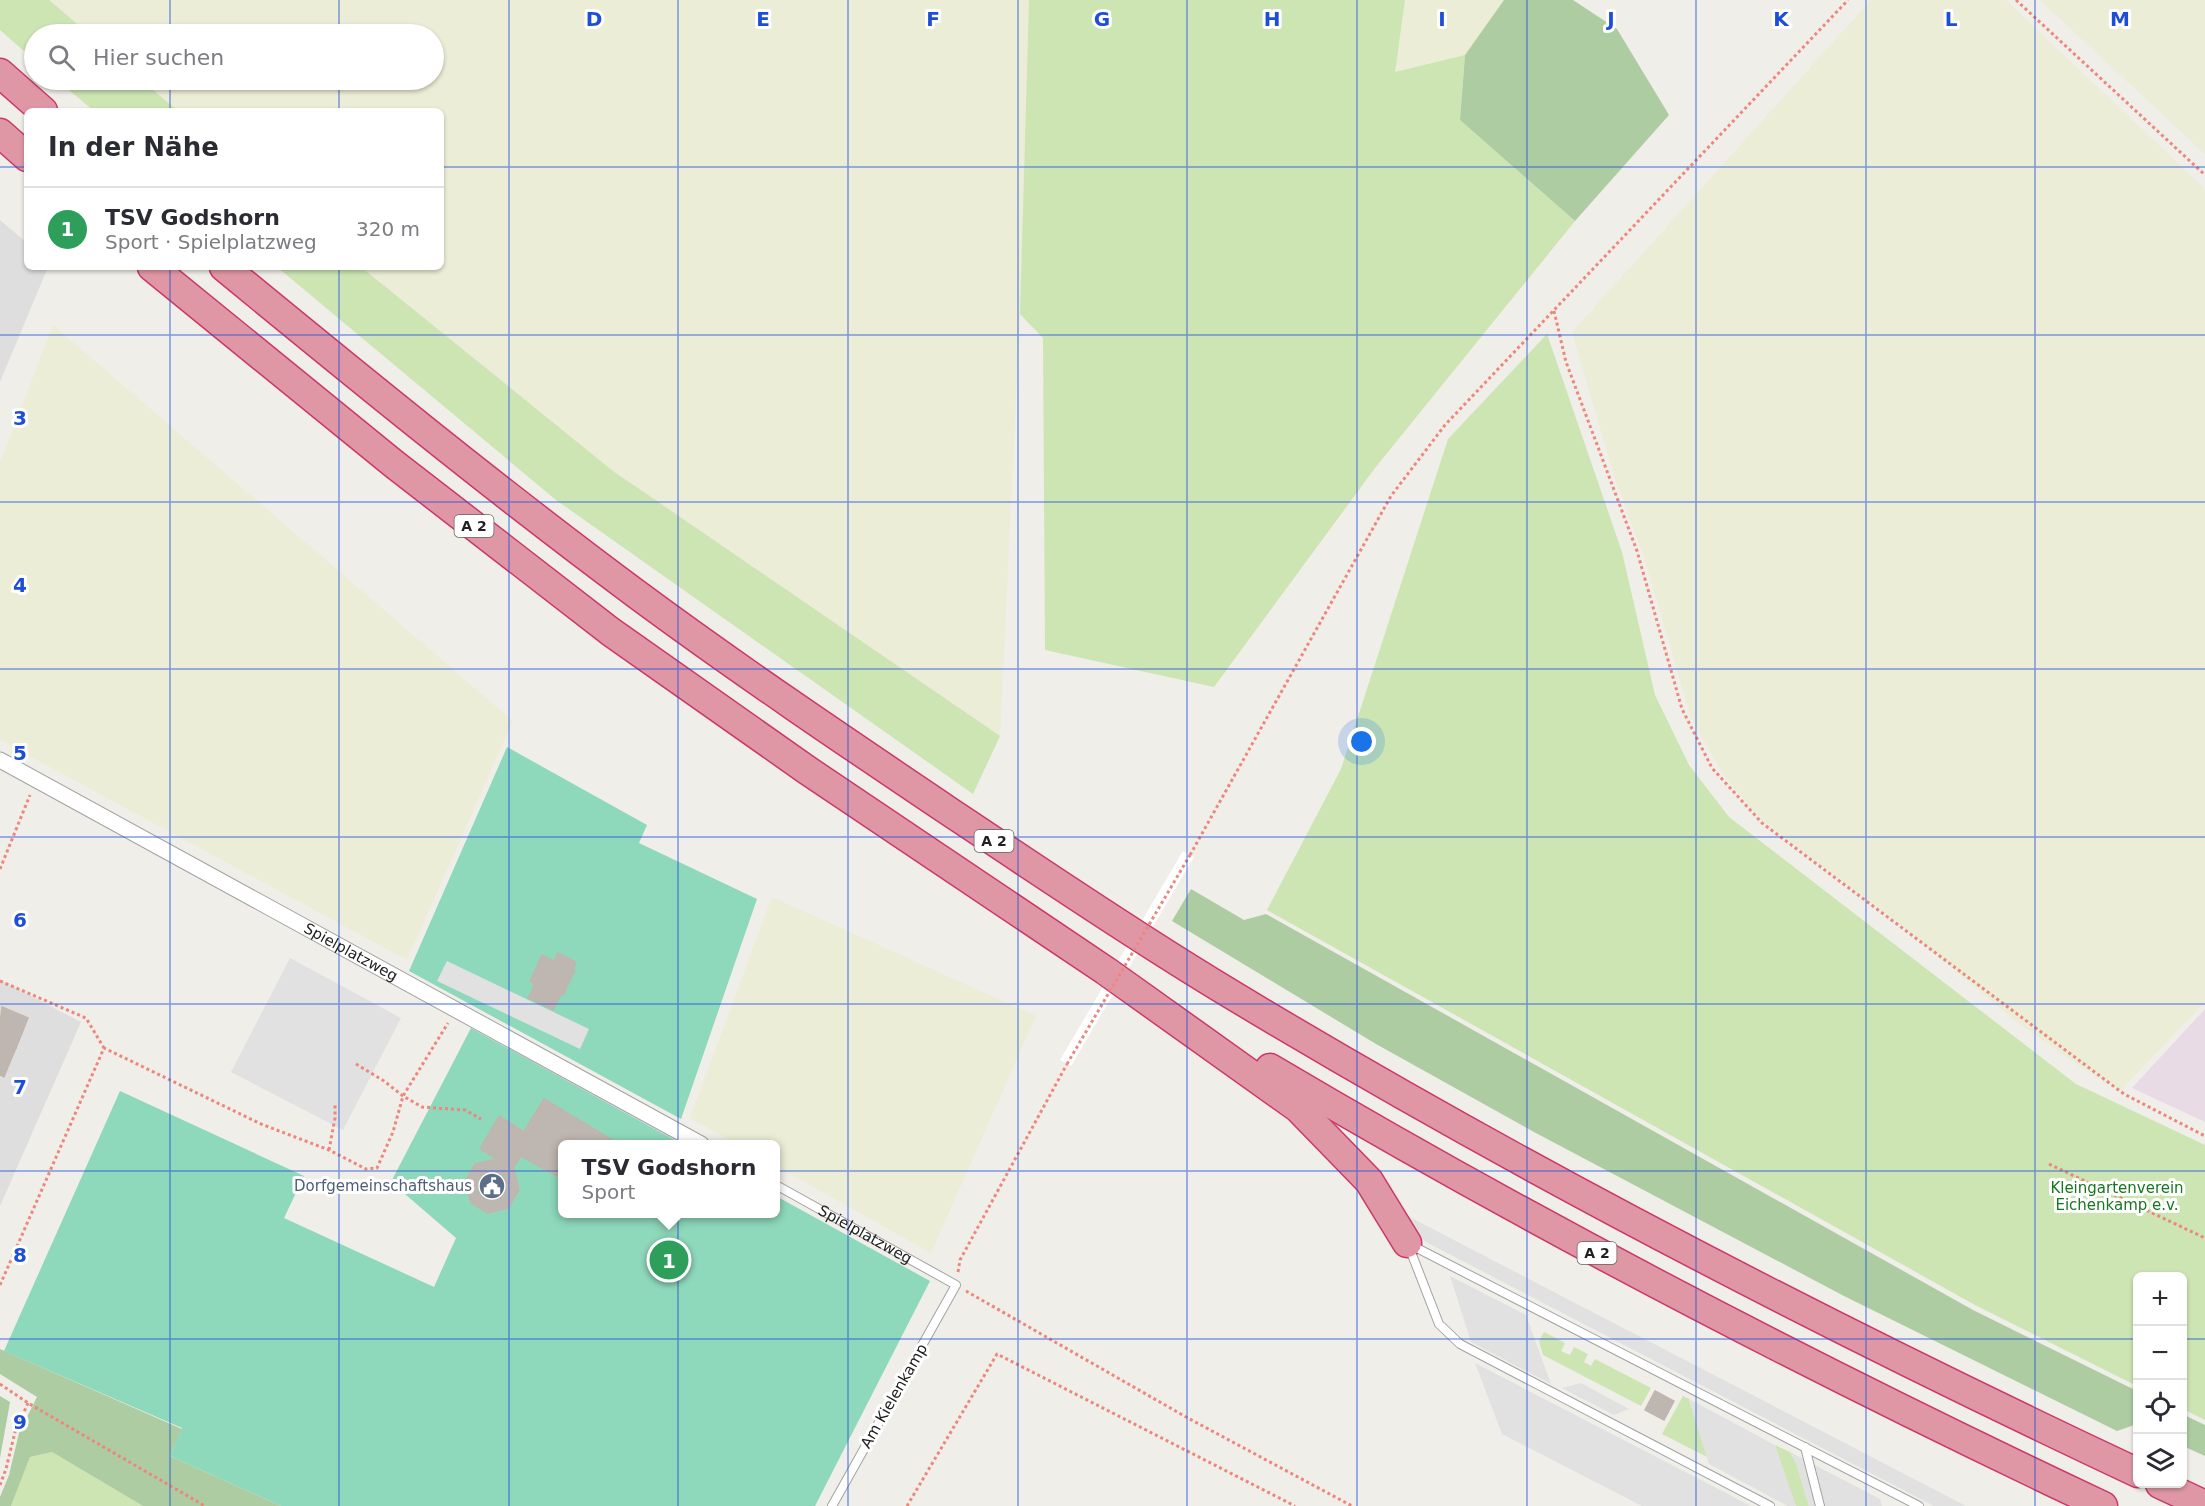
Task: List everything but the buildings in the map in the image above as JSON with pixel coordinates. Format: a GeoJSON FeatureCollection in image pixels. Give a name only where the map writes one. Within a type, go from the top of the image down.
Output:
{"type":"FeatureCollection","features":[{"type":"Feature","properties":{"kind":"highway"},"geometry":{"type":"LineString","coordinates":[[0,72],[41,108]]}},
{"type":"Feature","properties":{"kind":"highway"},"geometry":{"type":"LineString","coordinates":[[0,133],[24,154]]}},
{"type":"Feature","properties":{"kind":"highway","name":"A 2"},"geometry":{"type":"LineString","coordinates":[[157,270],[394,464],[611,632],[807,770],[1106,971],[1411,1151],[1641,1277],[1946,1432],[2103,1506]]}},
{"type":"Feature","properties":{"kind":"highway","name":"A 2"},"geometry":{"type":"LineString","coordinates":[[228,270],[421,428],[636,593],[832,732],[1060,886],[1210,982],[1433,1112],[1659,1236],[1962,1390],[2133,1471]]}},
{"type":"Feature","properties":{"kind":"highway"},"geometry":{"type":"LineString","coordinates":[[1106,971],[1298,1108],[1369,1181],[1407,1243]]}},
{"type":"Feature","properties":{"kind":"highway"},"geometry":{"type":"LineString","coordinates":[[2169,1488],[2205,1505]]}},
{"type":"Feature","properties":{"kind":"street","name":"Spielplatzweg"},"geometry":{"type":"LineString","coordinates":[[0,760],[695,1140]]}},
{"type":"Feature","properties":{"kind":"lane","name":"Spielplatzweg"},"geometry":{"type":"LineString","coordinates":[[780,1187],[956,1285]]}},
{"type":"Feature","properties":{"kind":"lane"},"geometry":{"type":"LineString","coordinates":[[1407,1243],[1919,1506]]}},
{"type":"Feature","properties":{"kind":"lane"},"geometry":{"type":"LineString","coordinates":[[1407,1243],[1439,1324],[1460,1344],[1770,1506]]}},
{"type":"Feature","properties":{"kind":"lane","name":"Am Kielenkamp"},"geometry":{"type":"LineString","coordinates":[[831,1506],[956,1285]]}},
{"type":"Feature","properties":{"kind":"lane"},"geometry":{"type":"LineString","coordinates":[[1805,1447],[1820,1506]]}},
{"type":"Feature","properties":{"kind":"path"},"geometry":{"type":"LineString","coordinates":[[1352,1506],[1186,1417],[956,1285],[960,1260],[1067,1064],[1190,855],[1391,496],[1445,425],[1848,0]]}},
{"type":"Feature","properties":{"kind":"path"},"geometry":{"type":"LineString","coordinates":[[2016,0],[2205,176]]}},
{"type":"Feature","properties":{"kind":"path"},"geometry":{"type":"LineString","coordinates":[[1554,311],[1566,362],[1636,551],[1682,709],[1712,768],[1762,823],[2114,1087],[2205,1136]]}},
{"type":"Feature","properties":{"kind":"path"},"geometry":{"type":"LineString","coordinates":[[0,868],[36,780]]}},
{"type":"Feature","properties":{"kind":"path"},"geometry":{"type":"LineString","coordinates":[[0,981],[86,1018],[104,1048],[261,1124],[329,1150],[366,1169],[377,1168],[393,1132],[403,1096],[456,1009]]}},
{"type":"Feature","properties":{"kind":"path"},"geometry":{"type":"LineString","coordinates":[[0,1285],[104,1048]]}},
{"type":"Feature","properties":{"kind":"path"},"geometry":{"type":"LineString","coordinates":[[356,1064],[422,1107],[465,1110],[481,1119]]}},
{"type":"Feature","properties":{"kind":"path"},"geometry":{"type":"LineString","coordinates":[[329,1150],[335,1118],[335,1103]]}},
{"type":"Feature","properties":{"kind":"path"},"geometry":{"type":"LineString","coordinates":[[2049,1164],[2205,1238]]}},
{"type":"Feature","properties":{"kind":"path"},"geometry":{"type":"LineString","coordinates":[[907,1506],[997,1354],[1295,1506]]}},
{"type":"Feature","properties":{"kind":"path"},"geometry":{"type":"LineString","coordinates":[[0,1384],[28,1403],[205,1506]]}},
{"type":"Feature","properties":{"kind":"path"},"geometry":{"type":"LineString","coordinates":[[0,1485],[15,1432],[28,1403]]}},
{"type":"Feature","properties":{"kind":"shaded area"},"geometry":{"type":"Polygon","coordinates":[[[0,220],[24,240],[24,270],[47,270],[0,382],[0,220]]]}},
{"type":"Feature","properties":{"kind":"shaded area"},"geometry":{"type":"Polygon","coordinates":[[[290,958],[401,1018],[343,1130],[231,1072],[290,958]]]}},
{"type":"Feature","properties":{"kind":"shaded area"},"geometry":{"type":"Polygon","coordinates":[[[447,961],[589,1029],[580,1049],[437,981],[447,961]]]}},
{"type":"Feature","properties":{"kind":"shaded area"},"geometry":{"type":"Polygon","coordinates":[[[0,980],[81,1022],[0,1206],[0,980]]]}},
{"type":"Feature","properties":{"kind":"shaded area"},"geometry":{"type":"Polygon","coordinates":[[[2205,1009],[2205,1122],[2132,1088],[2205,1009]]]}},
{"type":"Feature","properties":{"kind":"shaded area"},"geometry":{"type":"Polygon","coordinates":[[[1402,1213],[1966,1506],[1934,1506],[1424,1241],[1402,1213]]]}},
{"type":"Feature","properties":{"kind":"shaded area"},"geometry":{"type":"Polygon","coordinates":[[[1450,1276],[1526,1315],[1551,1384],[1471,1342],[1450,1276]]]}},
{"type":"Feature","properties":{"kind":"shaded area"},"geometry":{"type":"Polygon","coordinates":[[[1475,1363],[1751,1506],[1642,1506],[1502,1434],[1475,1363]]]}},
{"type":"Feature","properties":{"kind":"shaded area"},"geometry":{"type":"Polygon","coordinates":[[[1581,1383],[1629,1409],[1614,1415],[1562,1388],[1581,1383]]]}},
{"type":"Feature","properties":{"kind":"shaded area"},"geometry":{"type":"Polygon","coordinates":[[[1689,1399],[1775,1445],[1796,1506],[1788,1506],[1709,1464],[1689,1399]]]}},
{"type":"Feature","properties":{"kind":"shaded area"},"geometry":{"type":"Polygon","coordinates":[[[1790,1452],[1880,1499],[1882,1506],[1809,1506],[1796,1463],[1790,1452]]]}},
{"type":"Feature","properties":{"kind":"green space"},"geometry":{"type":"Polygon","coordinates":[[[0,0],[49,0],[77,24],[24,24],[24,51],[0,30],[0,0]]]}},
{"type":"Feature","properties":{"kind":"green space"},"geometry":{"type":"Polygon","coordinates":[[[49,0],[1029,0],[1020,314],[1000,736],[613,471],[365,270],[444,270],[444,108],[174,108],[153,90],[444,90],[444,24],[77,24],[49,0]]]}},
{"type":"Feature","properties":{"kind":"green space"},"geometry":{"type":"Polygon","coordinates":[[[1029,0],[1405,0],[1395,72],[1465,55],[1460,120],[1575,221],[1375,468],[1214,687],[1045,650],[1043,338],[1020,314],[1029,0]]]}},
{"type":"Feature","properties":{"kind":"green space"},"geometry":{"type":"Polygon","coordinates":[[[1405,0],[1504,0],[1465,55],[1395,72],[1405,0]]]}},
{"type":"Feature","properties":{"kind":"green space"},"geometry":{"type":"Polygon","coordinates":[[[1504,0],[1573,0],[1617,29],[1669,115],[1575,221],[1460,120],[1465,55],[1504,0]]]}},
{"type":"Feature","properties":{"kind":"green space"},"geometry":{"type":"Polygon","coordinates":[[[1871,0],[2006,0],[2205,189],[2205,1002],[2120,1091],[2018,1023],[1896,921],[1761,820],[1723,774],[1691,718],[1644,557],[1615,479],[1572,332],[1871,0]]]}},
{"type":"Feature","properties":{"kind":"green space"},"geometry":{"type":"Polygon","coordinates":[[[2040,0],[2205,0],[2205,154],[2040,0]]]}},
{"type":"Feature","properties":{"kind":"green space"},"geometry":{"type":"Polygon","coordinates":[[[69,90],[153,90],[174,108],[90,108],[69,90]]]}},
{"type":"Feature","properties":{"kind":"green space"},"geometry":{"type":"Polygon","coordinates":[[[281,270],[365,270],[613,471],[1000,736],[973,794],[556,500],[281,270]]]}},
{"type":"Feature","properties":{"kind":"green space"},"geometry":{"type":"Polygon","coordinates":[[[53,325],[513,721],[407,960],[0,740],[0,463],[53,325]]]}},
{"type":"Feature","properties":{"kind":"green space","name":"Kleingartenverein Eichenkamp e.v."},"geometry":{"type":"Polygon","coordinates":[[[1547,334],[1622,552],[1655,695],[1689,765],[1729,817],[2076,1084],[2205,1145],[2205,1420],[2187,1411],[2187,1272],[2133,1272],[2133,1384],[1975,1305],[1267,910],[1341,769],[1448,439],[1547,334]]]}},
{"type":"Feature","properties":{"kind":"green space"},"geometry":{"type":"Polygon","coordinates":[[[507,747],[647,825],[639,843],[757,899],[681,1119],[409,971],[507,747]]]}},
{"type":"Feature","properties":{"kind":"green space"},"geometry":{"type":"Polygon","coordinates":[[[1191,889],[1244,920],[1266,914],[1973,1310],[2133,1389],[2133,1425],[2117,1431],[1844,1296],[1534,1132],[1376,1044],[1172,921],[1191,889]]]}},
{"type":"Feature","properties":{"kind":"green space"},"geometry":{"type":"Polygon","coordinates":[[[772,897],[1036,1016],[931,1253],[780,1168],[780,1140],[730,1140],[690,1118],[772,897]]]}},
{"type":"Feature","properties":{"kind":"green space"},"geometry":{"type":"Polygon","coordinates":[[[471,1028],[675,1140],[558,1140],[558,1218],[780,1218],[780,1198],[930,1281],[815,1506],[281,1506],[170,1456],[182,1428],[4,1351],[120,1091],[304,1176],[284,1218],[434,1287],[456,1238],[391,1182],[471,1028]]]}},
{"type":"Feature","properties":{"kind":"green space"},"geometry":{"type":"Polygon","coordinates":[[[1544,1332],[1565,1343],[1561,1351],[1570,1355],[1574,1347],[1588,1354],[1584,1362],[1591,1366],[1595,1359],[1651,1388],[1641,1406],[1543,1355],[1539,1341],[1544,1332]]]}},
{"type":"Feature","properties":{"kind":"green space"},"geometry":{"type":"Polygon","coordinates":[[[0,1349],[182,1429],[170,1456],[281,1506],[143,1506],[52,1452],[30,1457],[11,1506],[0,1506],[0,1497],[9,1475],[19,1433],[37,1397],[0,1374],[0,1349]]]}},
{"type":"Feature","properties":{"kind":"green space"},"geometry":{"type":"Polygon","coordinates":[[[0,1396],[10,1402],[0,1458],[0,1396]]]}},
{"type":"Feature","properties":{"kind":"green space"},"geometry":{"type":"Polygon","coordinates":[[[1683,1396],[1689,1399],[1707,1457],[1662,1434],[1683,1396]]]}},
{"type":"Feature","properties":{"kind":"green space"},"geometry":{"type":"Polygon","coordinates":[[[2187,1416],[2205,1425],[2205,1456],[2187,1448],[2187,1416]]]}},
{"type":"Feature","properties":{"kind":"green space"},"geometry":{"type":"Polygon","coordinates":[[[1775,1445],[1790,1452],[1796,1463],[1809,1506],[1796,1506],[1792,1499],[1775,1445]]]}},
{"type":"Feature","properties":{"kind":"green space"},"geometry":{"type":"Polygon","coordinates":[[[52,1452],[143,1506],[11,1506],[30,1457],[52,1452]]]}},
{"type":"Feature","properties":{"kind":"pier"},"geometry":{"type":"Polygon","coordinates":[[[1183,851],[1194,857],[1071,1066],[1060,1060],[1183,851]]]}},
{"type":"Feature","properties":{"kind":"place","name":"Dorfgemeinschaftshaus"},"geometry":{"type":"Point","coordinates":[492,1186]}},
{"type":"Feature","properties":{"kind":"place","name":"TSV Godshorn"},"geometry":{"type":"Point","coordinates":[669,1260]}}]}
